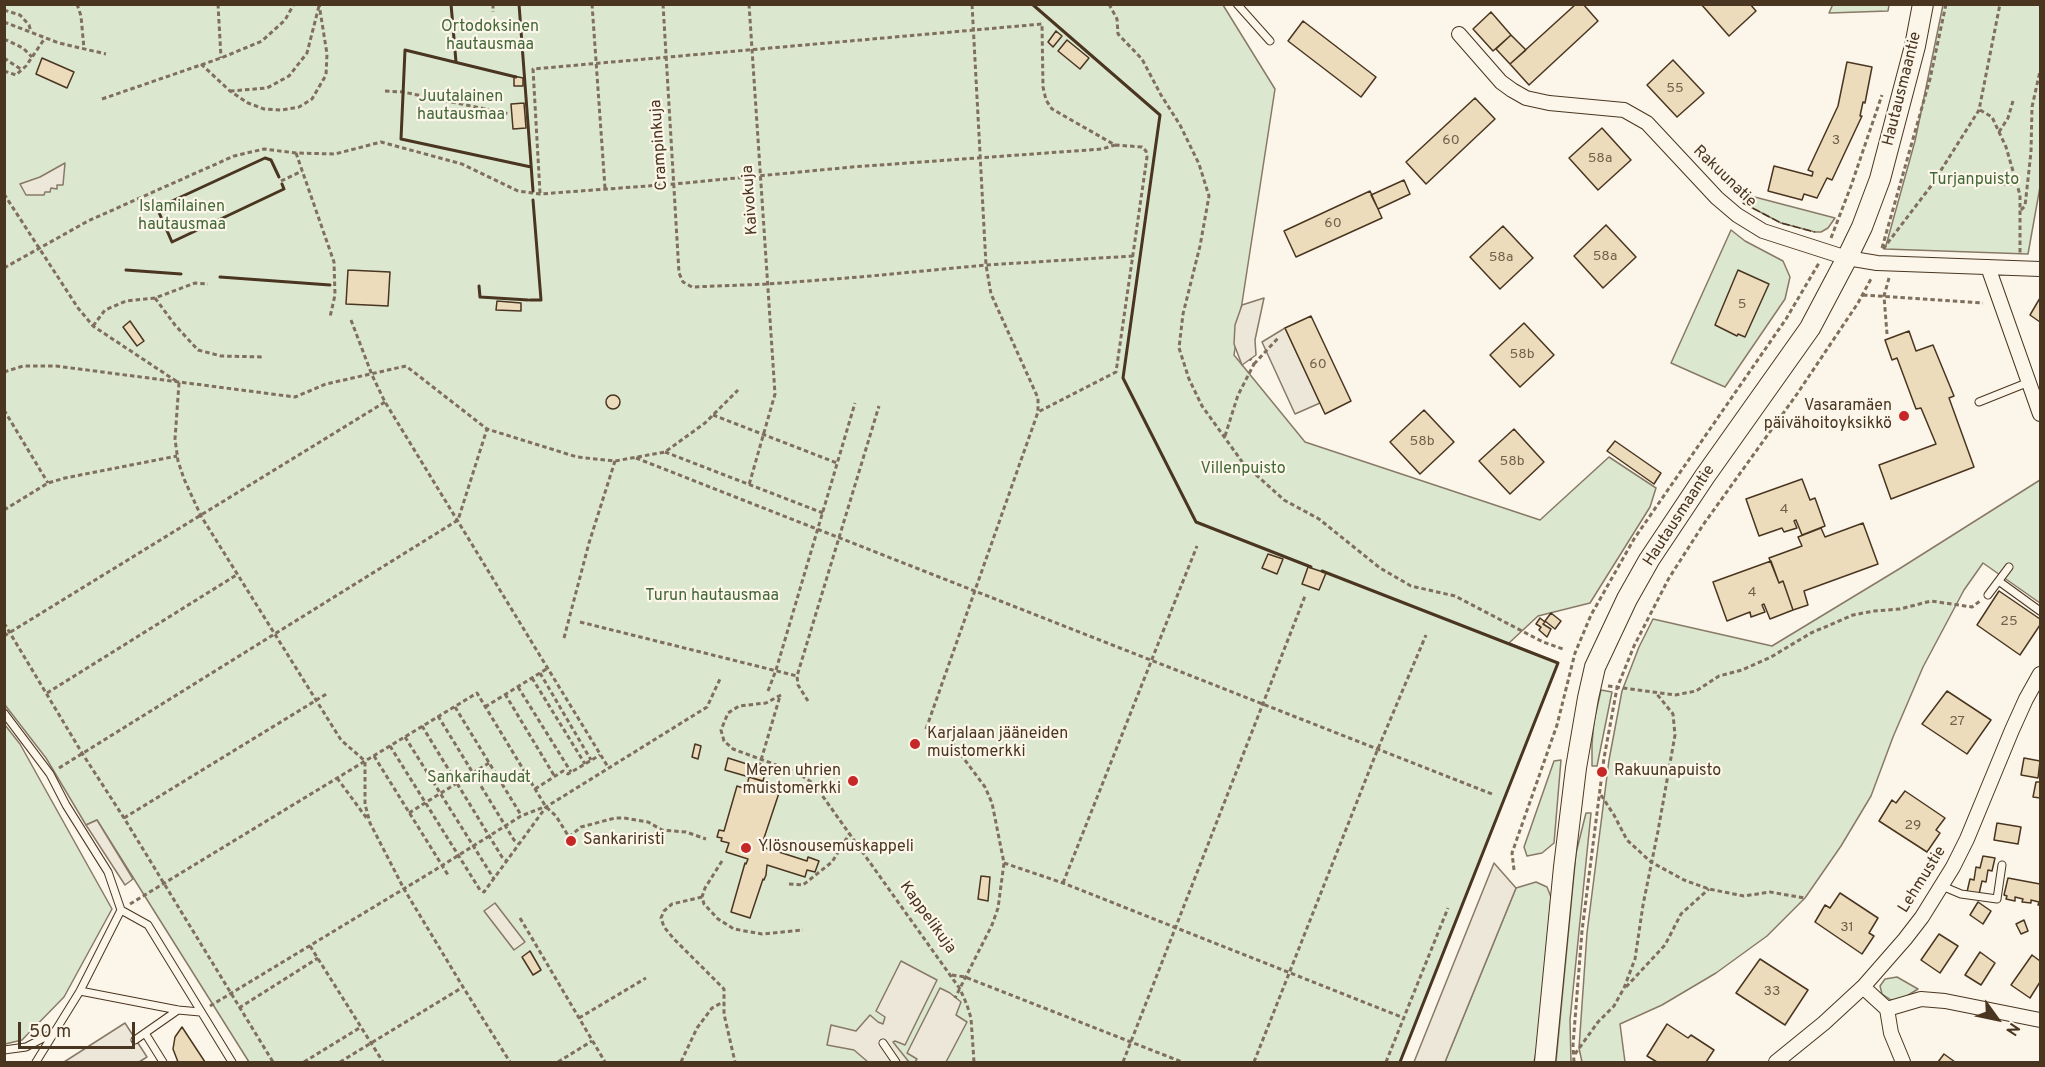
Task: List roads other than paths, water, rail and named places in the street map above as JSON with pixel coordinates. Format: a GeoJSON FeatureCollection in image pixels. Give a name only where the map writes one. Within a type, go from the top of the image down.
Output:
{"type":"FeatureCollection","features":[{"type":"Feature","properties":{"kind":"street","name":"Hautausmaantie"},"geometry":{"type":"LineString","coordinates":[[1545,1062],[1576,768],[1595,667],[1627,599],[1649,560],[1705,476],[1810,328],[1847,258],[1862,227],[1880,179],[1923,4]]}},
{"type":"Feature","properties":{"kind":"street","name":"Rakuunatie"},"geometry":{"type":"LineString","coordinates":[[1459,34],[1501,82],[1526,98],[1549,103],[1624,110],[1647,123],[1717,198],[1749,223],[1770,234],[1847,258],[1877,263],[2040,269]]}},
{"type":"Feature","properties":{"kind":"street"},"geometry":{"type":"LineString","coordinates":[[1988,267],[2040,414]]}},
{"type":"Feature","properties":{"kind":"street","name":"Lehmustie"},"geometry":{"type":"LineString","coordinates":[[1776,1062],[1824,1023],[1863,987],[1905,939],[1942,886],[1967,839],[2012,730],[2040,674]]}},
{"type":"Feature","properties":{"kind":"street"},"geometry":{"type":"LineString","coordinates":[[1863,987],[1887,1009],[1892,1033],[1903,1062]]}},
{"type":"Feature","properties":{"kind":"street"},"geometry":{"type":"LineString","coordinates":[[1887,1009],[1921,999],[1945,1001],[2040,1020]]}},
{"type":"Feature","properties":{"kind":"lane"},"geometry":{"type":"LineString","coordinates":[[1237,4],[1270,41]]}},
{"type":"Feature","properties":{"kind":"lane"},"geometry":{"type":"LineString","coordinates":[[1979,402],[2029,382]]}},
{"type":"Feature","properties":{"kind":"lane"},"geometry":{"type":"LineString","coordinates":[[1988,595],[2000,582],[2009,567]]}},
{"type":"Feature","properties":{"kind":"lane"},"geometry":{"type":"LineString","coordinates":[[2000,582],[2040,610]]}},
{"type":"Feature","properties":{"kind":"lane"},"geometry":{"type":"LineString","coordinates":[[4,712],[50,774],[66,805],[108,872],[121,910],[148,925],[232,1062]]}},
{"type":"Feature","properties":{"kind":"lane"},"geometry":{"type":"LineString","coordinates":[[1942,886],[1961,894],[1997,899],[2002,865]]}},
{"type":"Feature","properties":{"kind":"lane"},"geometry":{"type":"LineString","coordinates":[[36,1062],[80,991],[121,910]]}},
{"type":"Feature","properties":{"kind":"lane"},"geometry":{"type":"LineString","coordinates":[[80,991],[178,1010],[200,1012]]}},
{"type":"Feature","properties":{"kind":"lane"},"geometry":{"type":"LineString","coordinates":[[135,1040],[178,1010]]}},
{"type":"Feature","properties":{"kind":"lane"},"geometry":{"type":"LineString","coordinates":[[4,1050],[26,1047],[55,1032]]}},
{"type":"Feature","properties":{"kind":"lane"},"geometry":{"type":"LineString","coordinates":[[145,1033],[163,1062]]}},
{"type":"Feature","properties":{"kind":"lane"},"geometry":{"type":"LineString","coordinates":[[883,1043],[896,1062]]}},
{"type":"Feature","properties":{"kind":"place","name":"Vasaramäen päivähoitoyksikkö"},"geometry":{"type":"Point","coordinates":[1904,416]}},
{"type":"Feature","properties":{"kind":"place","name":"Karjalaan jääneiden muistomerkki"},"geometry":{"type":"Point","coordinates":[915,744]}},
{"type":"Feature","properties":{"kind":"place","name":"Rakuunapuisto"},"geometry":{"type":"Point","coordinates":[1602,772]}},
{"type":"Feature","properties":{"kind":"place","name":"Meren uhrien muistomerkki"},"geometry":{"type":"Point","coordinates":[853,781]}},
{"type":"Feature","properties":{"kind":"place","name":"Sankariristi"},"geometry":{"type":"Point","coordinates":[571,841]}},
{"type":"Feature","properties":{"kind":"place","name":"Ylösnousemuskappeli"},"geometry":{"type":"Point","coordinates":[746,848]}},
{"type":"Feature","properties":{"kind":"park label","name":"Ortodoksinen hautausmaa"},"geometry":{"type":"Point","coordinates":[490,37]}},
{"type":"Feature","properties":{"kind":"park label","name":"Juutalainen hautausmaa"},"geometry":{"type":"Point","coordinates":[461,107]}},
{"type":"Feature","properties":{"kind":"park label","name":"Turjanpuisto"},"geometry":{"type":"Point","coordinates":[1974,181]}},
{"type":"Feature","properties":{"kind":"park label","name":"Islamilainen hautausmaa"},"geometry":{"type":"Point","coordinates":[182,217]}},
{"type":"Feature","properties":{"kind":"park label","name":"Villenpuisto"},"geometry":{"type":"Point","coordinates":[1243,470]}},
{"type":"Feature","properties":{"kind":"park label","name":"Turun hautausmaa"},"geometry":{"type":"Point","coordinates":[712,597]}},
{"type":"Feature","properties":{"kind":"park label","name":"Sankarihaudat"},"geometry":{"type":"Point","coordinates":[479,779]}}]}
